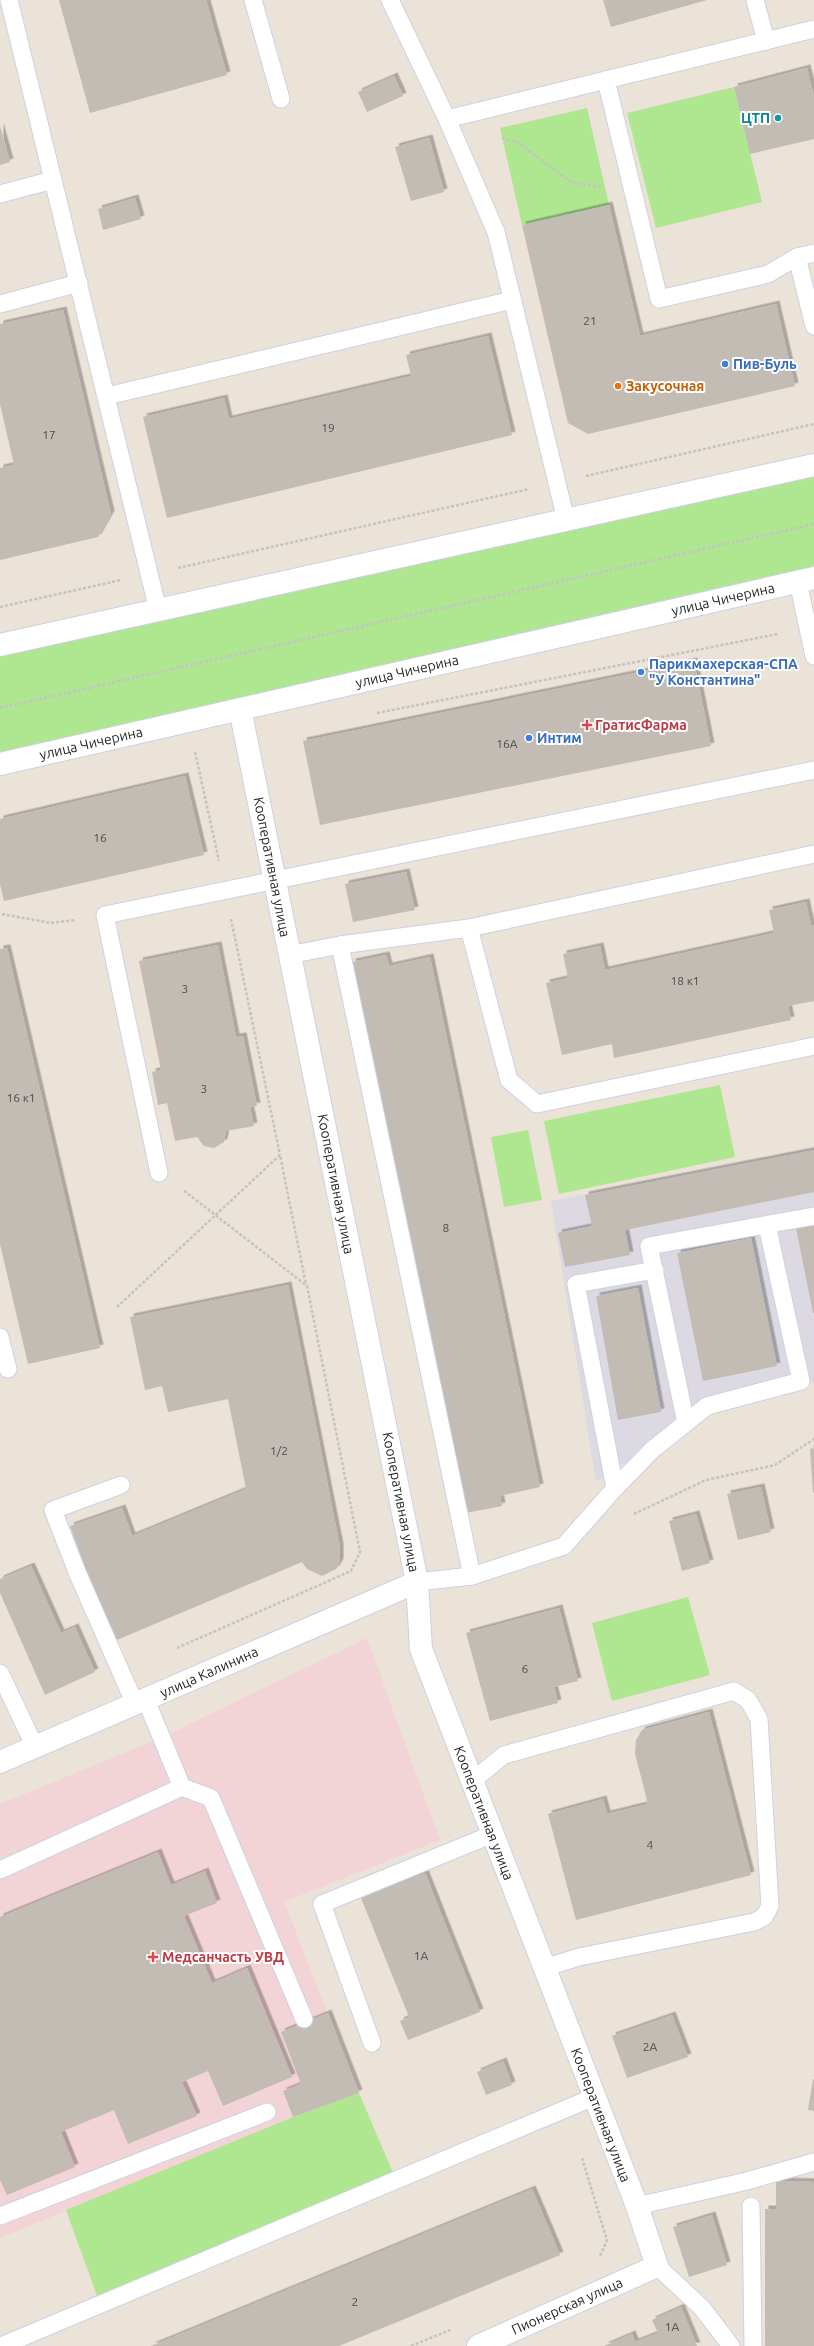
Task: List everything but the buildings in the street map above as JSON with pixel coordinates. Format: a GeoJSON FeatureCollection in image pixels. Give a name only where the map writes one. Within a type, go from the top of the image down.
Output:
{"type":"FeatureCollection","features":[{"type":"Feature","properties":{"kind":"street"},"geometry":{"type":"LineString","coordinates":[[0,645],[814,465]]}},
{"type":"Feature","properties":{"kind":"street","name":"улица Чичерина"},"geometry":{"type":"LineString","coordinates":[[0,764],[806,580]]}},
{"type":"Feature","properties":{"kind":"street","name":"Кооперативная улица"},"geometry":{"type":"LineString","coordinates":[[240,709],[417,1582],[421,1649],[637,2206],[657,2266]]}},
{"type":"Feature","properties":{"kind":"street","name":"улица Калинина"},"geometry":{"type":"LineString","coordinates":[[0,1762],[417,1582]]}},
{"type":"Feature","properties":{"kind":"street","name":"Пионерская улица"},"geometry":{"type":"LineString","coordinates":[[478,2346],[657,2266]]}},
{"type":"Feature","properties":{"kind":"lane"},"geometry":{"type":"LineString","coordinates":[[9,0],[107,396],[158,610]]}},
{"type":"Feature","properties":{"kind":"lane"},"geometry":{"type":"LineString","coordinates":[[253,0],[282,99]]}},
{"type":"Feature","properties":{"kind":"lane"},"geometry":{"type":"LineString","coordinates":[[390,0],[447,119],[496,232],[566,520]]}},
{"type":"Feature","properties":{"kind":"lane"},"geometry":{"type":"LineString","coordinates":[[755,0],[766,41]]}},
{"type":"Feature","properties":{"kind":"lane"},"geometry":{"type":"LineString","coordinates":[[447,119],[814,29]]}},
{"type":"Feature","properties":{"kind":"lane"},"geometry":{"type":"LineString","coordinates":[[606,80],[659,299],[768,274],[797,257],[814,253]]}},
{"type":"Feature","properties":{"kind":"lane"},"geometry":{"type":"LineString","coordinates":[[0,194],[53,180]]}},
{"type":"Feature","properties":{"kind":"lane"},"geometry":{"type":"LineString","coordinates":[[797,257],[814,326]]}},
{"type":"Feature","properties":{"kind":"lane"},"geometry":{"type":"LineString","coordinates":[[0,304],[79,283]]}},
{"type":"Feature","properties":{"kind":"lane"},"geometry":{"type":"LineString","coordinates":[[107,396],[512,300]]}},
{"type":"Feature","properties":{"kind":"lane"},"geometry":{"type":"LineString","coordinates":[[806,580],[808,628],[814,656]]}},
{"type":"Feature","properties":{"kind":"lane"},"geometry":{"type":"LineString","coordinates":[[159,1173],[105,915],[274,879],[814,770]]}},
{"type":"Feature","properties":{"kind":"lane"},"geometry":{"type":"LineString","coordinates":[[289,955],[340,945],[469,928],[814,854]]}},
{"type":"Feature","properties":{"kind":"lane"},"geometry":{"type":"LineString","coordinates":[[469,928],[509,1080],[537,1104],[814,1046]]}},
{"type":"Feature","properties":{"kind":"lane"},"geometry":{"type":"LineString","coordinates":[[340,945],[472,1576]]}},
{"type":"Feature","properties":{"kind":"lane"},"geometry":{"type":"LineString","coordinates":[[686,1423],[649,1246],[814,1216]]}},
{"type":"Feature","properties":{"kind":"lane"},"geometry":{"type":"LineString","coordinates":[[417,1582],[472,1576],[564,1546],[615,1488],[652,1450],[707,1406],[801,1381],[767,1225]]}},
{"type":"Feature","properties":{"kind":"lane"},"geometry":{"type":"LineString","coordinates":[[615,1488],[576,1284],[655,1270]]}},
{"type":"Feature","properties":{"kind":"lane"},"geometry":{"type":"LineString","coordinates":[[0,1337],[8,1369]]}},
{"type":"Feature","properties":{"kind":"lane"},"geometry":{"type":"LineString","coordinates":[[122,1485],[53,1510],[77,1572],[182,1787],[211,1798],[304,2019]]}},
{"type":"Feature","properties":{"kind":"lane"},"geometry":{"type":"LineString","coordinates":[[0,1673],[35,1747]]}},
{"type":"Feature","properties":{"kind":"lane"},"geometry":{"type":"LineString","coordinates":[[472,1782],[504,1755],[734,1691],[748,1700],[759,1719],[770,1906],[764,1917],[754,1922],[579,1957],[544,1968]]}},
{"type":"Feature","properties":{"kind":"lane"},"geometry":{"type":"LineString","coordinates":[[0,1870],[182,1787]]}},
{"type":"Feature","properties":{"kind":"lane"},"geometry":{"type":"LineString","coordinates":[[372,2043],[322,1904],[493,1834]]}},
{"type":"Feature","properties":{"kind":"lane"},"geometry":{"type":"LineString","coordinates":[[1,2346],[594,2097]]}},
{"type":"Feature","properties":{"kind":"lane"},"geometry":{"type":"LineString","coordinates":[[0,2216],[267,2112]]}},
{"type":"Feature","properties":{"kind":"lane"},"geometry":{"type":"LineString","coordinates":[[637,2206],[746,2181],[814,2162]]}},
{"type":"Feature","properties":{"kind":"lane"},"geometry":{"type":"LineString","coordinates":[[751,2206],[753,2346]]}},
{"type":"Feature","properties":{"kind":"lane"},"geometry":{"type":"LineString","coordinates":[[657,2266],[702,2308],[731,2346]]}},
{"type":"Feature","properties":{"kind":"path"},"geometry":{"type":"LineString","coordinates":[[468,114],[501,137],[517,142],[571,182],[605,188],[635,199]]}},
{"type":"Feature","properties":{"kind":"path"},"geometry":{"type":"LineString","coordinates":[[0,607],[558,483],[814,424]]}},
{"type":"Feature","properties":{"kind":"path"},"geometry":{"type":"LineString","coordinates":[[0,708],[814,524]]}},
{"type":"Feature","properties":{"kind":"path"},"geometry":{"type":"LineString","coordinates":[[372,714],[808,628]]}},
{"type":"Feature","properties":{"kind":"path"},"geometry":{"type":"LineString","coordinates":[[187,752],[247,739]]}},
{"type":"Feature","properties":{"kind":"path"},"geometry":{"type":"LineString","coordinates":[[171,1651],[351,1571],[360,1552],[280,1155],[195,750]]}},
{"type":"Feature","properties":{"kind":"path"},"geometry":{"type":"LineString","coordinates":[[2,914],[51,923],[81,920],[105,915]]}},
{"type":"Feature","properties":{"kind":"path"},"geometry":{"type":"LineString","coordinates":[[117,1306],[280,1155]]}},
{"type":"Feature","properties":{"kind":"path"},"geometry":{"type":"LineString","coordinates":[[159,1173],[216,1213],[306,1286]]}},
{"type":"Feature","properties":{"kind":"path"},"geometry":{"type":"LineString","coordinates":[[628,1517],[706,1480],[775,1465],[814,1439]]}},
{"type":"Feature","properties":{"kind":"shaded area"},"geometry":{"type":"Polygon","coordinates":[[[814,1149],[814,1382],[714,1407],[596,1482],[551,1201],[814,1149]]]}},
{"type":"Feature","properties":{"kind":"shaded area","name":"Медсанчасть УВД"},"geometry":{"type":"Polygon","coordinates":[[[367,1638],[440,1840],[284,1902],[359,2093],[293,2117],[0,2238],[0,1804],[163,1737],[367,1638]]]}},
{"type":"Feature","properties":{"kind":"green space"},"geometry":{"type":"Polygon","coordinates":[[[734,87],[762,202],[656,228],[627,113],[734,87]]]}},
{"type":"Feature","properties":{"kind":"green space"},"geometry":{"type":"Polygon","coordinates":[[[587,108],[609,205],[522,225],[500,128],[587,108]]]}},
{"type":"Feature","properties":{"kind":"green space"},"geometry":{"type":"Polygon","coordinates":[[[814,464],[814,582],[0,766],[0,645],[814,464]]]}},
{"type":"Feature","properties":{"kind":"green space"},"geometry":{"type":"Polygon","coordinates":[[[720,1085],[735,1157],[559,1194],[544,1121],[720,1085]]]}},
{"type":"Feature","properties":{"kind":"green space"},"geometry":{"type":"Polygon","coordinates":[[[528,1130],[542,1200],[504,1207],[491,1137],[528,1130]]]}},
{"type":"Feature","properties":{"kind":"green space"},"geometry":{"type":"Polygon","coordinates":[[[688,1597],[710,1675],[612,1701],[592,1623],[688,1597]]]}},
{"type":"Feature","properties":{"kind":"green space"},"geometry":{"type":"Polygon","coordinates":[[[359,2093],[396,2180],[100,2304],[66,2210],[293,2117],[359,2093]]]}},
{"type":"Feature","properties":{"kind":"place","name":"ЦТП"},"geometry":{"type":"Point","coordinates":[778,118]}},
{"type":"Feature","properties":{"kind":"place","name":"Пив-Буль"},"geometry":{"type":"Point","coordinates":[725,364]}},
{"type":"Feature","properties":{"kind":"place","name":"Закусочная"},"geometry":{"type":"Point","coordinates":[618,386]}},
{"type":"Feature","properties":{"kind":"place","name":"Парикмахерская-СПА \"У Константина\""},"geometry":{"type":"Point","coordinates":[641,672]}},
{"type":"Feature","properties":{"kind":"place","name":"ГратисФарма"},"geometry":{"type":"Point","coordinates":[587,725]}},
{"type":"Feature","properties":{"kind":"place","name":"Интим"},"geometry":{"type":"Point","coordinates":[529,738]}},
{"type":"Feature","properties":{"kind":"place","name":"Медсанчасть УВД"},"geometry":{"type":"Point","coordinates":[153,1957]}}]}
